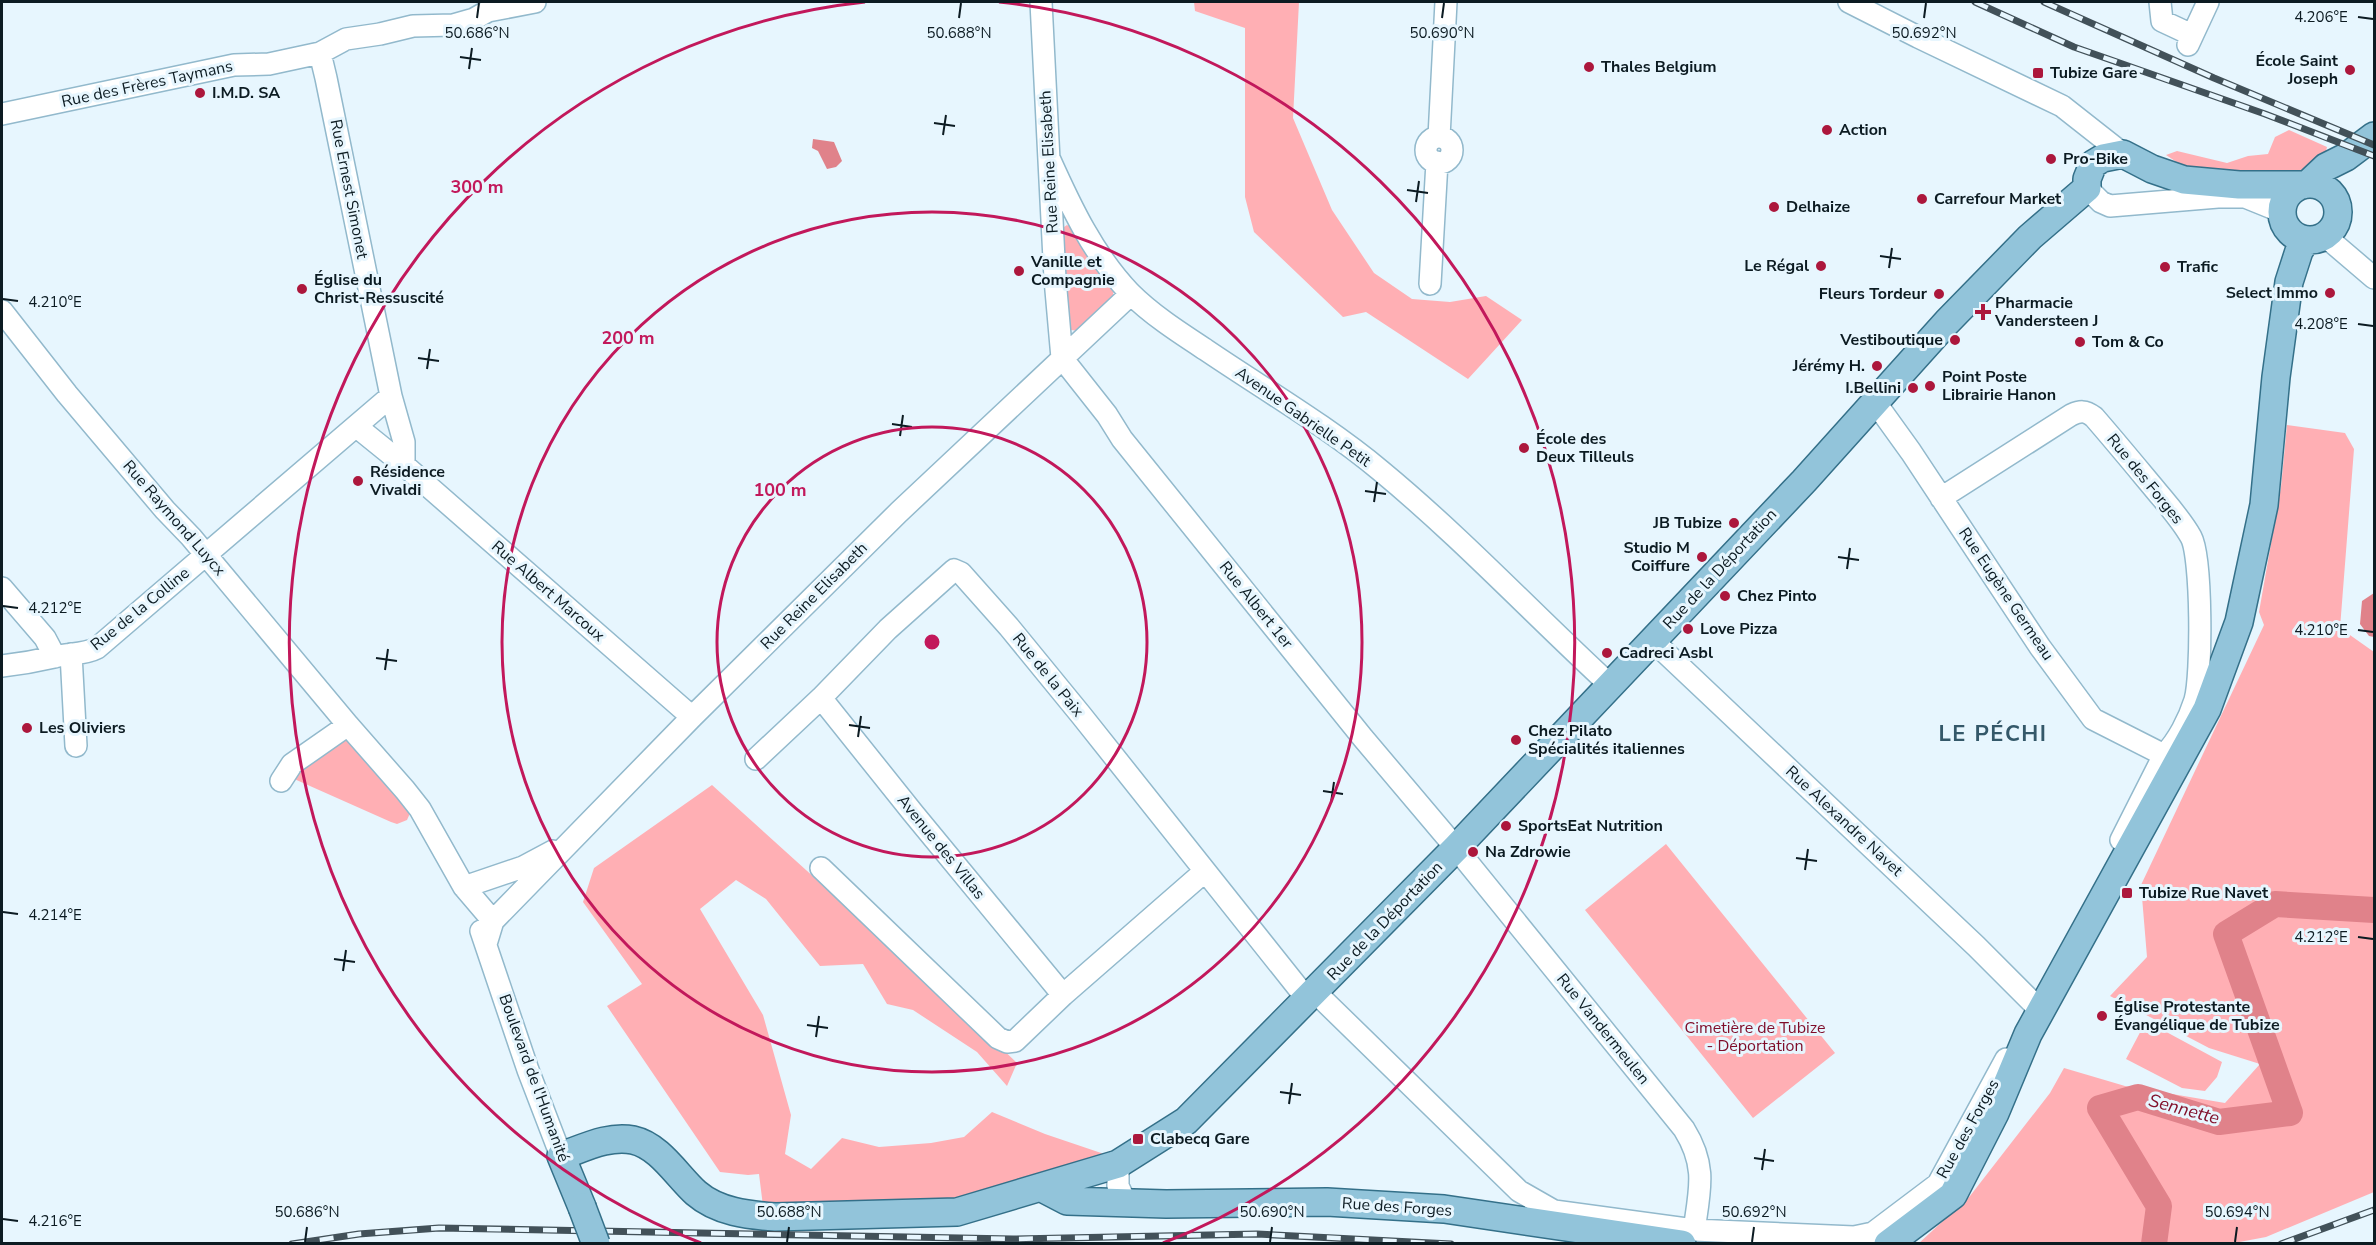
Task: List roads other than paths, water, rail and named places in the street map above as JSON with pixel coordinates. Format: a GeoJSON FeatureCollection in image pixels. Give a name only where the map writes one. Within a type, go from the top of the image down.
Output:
{"type":"FeatureCollection","features":[{"type":"Feature","properties":{"kind":"main road"},"geometry":{"type":"LineString","coordinates":[[2346,157],[2337,185],[2337,221],[2316,238],[2296,237],[2283,222],[2282,212],[2288,195],[2325,167],[2346,157],[2374,136]]}},
{"type":"Feature","properties":{"kind":"main road","name":"Rue de la Déportation"},"geometry":{"type":"LineString","coordinates":[[1118,1164],[1186,1121],[1311,996],[1456,848],[1875,402],[1947,322],[2090,176],[2103,158],[2123,154]]}},
{"type":"Feature","properties":{"kind":"main road"},"geometry":{"type":"LineString","coordinates":[[2123,154],[2152,169],[2184,180],[2239,185],[2305,184],[2325,188],[2336,202]]}},
{"type":"Feature","properties":{"kind":"main road","name":"Rue des Forges"},"geometry":{"type":"LineString","coordinates":[[1888,1244],[1953,1195],[1957,1188],[1995,1113],[2028,1034],[2196,715],[2239,621],[2265,505],[2276,377],[2289,282],[2299,251],[2316,238]]}},
{"type":"Feature","properties":{"kind":"main road"},"geometry":{"type":"LineString","coordinates":[[561,1156],[616,1138],[634,1140],[648,1147],[671,1166],[697,1194],[713,1204],[726,1210],[775,1217],[957,1212],[1118,1164]]}},
{"type":"Feature","properties":{"kind":"main road","name":"Boulevard de l'Humanité"},"geometry":{"type":"LineString","coordinates":[[561,1156],[596,1244]]}},
{"type":"Feature","properties":{"kind":"main road","name":"Rue des Forges"},"geometry":{"type":"LineString","coordinates":[[1042,1188],[1067,1201],[1374,1204],[1444,1209],[1528,1222],[1688,1237]]}},
{"type":"Feature","properties":{"kind":"street","name":"Rue des Frères Taymans"},"geometry":{"type":"LineString","coordinates":[[2,114],[234,65],[269,64],[320,53],[346,39],[413,26],[453,25],[474,19],[487,6],[535,2]]}},
{"type":"Feature","properties":{"kind":"street","name":"Rue Reine Elisabeth"},"geometry":{"type":"LineString","coordinates":[[1041,2],[1055,279],[1062,358]]}},
{"type":"Feature","properties":{"kind":"street"},"geometry":{"type":"LineString","coordinates":[[1430,284],[1437,162],[1449,157],[1452,148],[1448,140],[1439,137],[1446,2]]}},
{"type":"Feature","properties":{"kind":"street"},"geometry":{"type":"LineString","coordinates":[[1849,2],[2062,106],[2123,154]]}},
{"type":"Feature","properties":{"kind":"street"},"geometry":{"type":"LineString","coordinates":[[2160,2],[2162,21],[2190,40],[2208,2]]}},
{"type":"Feature","properties":{"kind":"street","name":"Rue Ernest Simonet"},"geometry":{"type":"LineString","coordinates":[[320,53],[391,396],[404,442],[404,465]]}},
{"type":"Feature","properties":{"kind":"street"},"geometry":{"type":"LineString","coordinates":[[2090,128],[2096,144],[2090,176],[2101,202],[2110,206],[2218,197],[2246,197],[2282,212]]}},
{"type":"Feature","properties":{"kind":"street","name":"Avenue Gabrielle Petit"},"geometry":{"type":"LineString","coordinates":[[1049,158],[1074,214],[1102,260],[1131,294],[1165,322],[1333,435],[1380,470],[1487,566],[1610,685]]}},
{"type":"Feature","properties":{"kind":"street"},"geometry":{"type":"LineString","coordinates":[[2316,238],[2373,276]]}},
{"type":"Feature","properties":{"kind":"street","name":"Rue Reine Elisabeth"},"geometry":{"type":"LineString","coordinates":[[493,921],[692,717],[899,512],[1131,294]]}},
{"type":"Feature","properties":{"kind":"street","name":"Rue Raymond Luycx"},"geometry":{"type":"LineString","coordinates":[[2,311],[67,394],[420,809],[464,887],[493,921]]}},
{"type":"Feature","properties":{"kind":"street","name":"Rue Albert 1er"},"geometry":{"type":"LineString","coordinates":[[1062,358],[1107,415],[1122,439],[1220,561],[1363,738],[1456,848]]}},
{"type":"Feature","properties":{"kind":"street"},"geometry":{"type":"LineString","coordinates":[[206,556],[391,396]]}},
{"type":"Feature","properties":{"kind":"street","name":"Rue Eugène Germeau"},"geometry":{"type":"LineString","coordinates":[[1875,402],[1911,452],[2040,646],[2093,719],[2164,755]]}},
{"type":"Feature","properties":{"kind":"street","name":"Rue des Forges"},"geometry":{"type":"LineString","coordinates":[[1311,996],[1519,1191],[1554,1211],[1688,1237],[1854,1237],[1873,1233],[1938,1184],[2164,755],[2196,715],[2195,699],[2200,655],[2197,555],[2192,539],[2176,515],[2088,412],[2080,411],[2071,415],[1941,498]]}},
{"type":"Feature","properties":{"kind":"street"},"geometry":{"type":"LineString","coordinates":[[357,427],[404,465]]}},
{"type":"Feature","properties":{"kind":"street","name":"Rue Albert Marcoux"},"geometry":{"type":"LineString","coordinates":[[404,465],[692,717]]}},
{"type":"Feature","properties":{"kind":"street","name":"Rue de la Colline"},"geometry":{"type":"LineString","coordinates":[[63,656],[89,652],[97,648],[206,556]]}},
{"type":"Feature","properties":{"kind":"street","name":"Rue de la Paix"},"geometry":{"type":"LineString","coordinates":[[756,759],[821,698],[888,629],[954,570],[961,573],[1013,633],[1204,872],[1311,996]]}},
{"type":"Feature","properties":{"kind":"street","name":"Rue de la Colline"},"geometry":{"type":"LineString","coordinates":[[2,588],[63,656],[76,746]]}},
{"type":"Feature","properties":{"kind":"street","name":"Rue Alexandre Navet"},"geometry":{"type":"LineString","coordinates":[[1652,640],[1968,938],[2034,1004]]}},
{"type":"Feature","properties":{"kind":"street"},"geometry":{"type":"LineString","coordinates":[[2,666],[63,656]]}},
{"type":"Feature","properties":{"kind":"street","name":"Avenue des Villas"},"geometry":{"type":"LineString","coordinates":[[821,698],[1063,995]]}},
{"type":"Feature","properties":{"kind":"street"},"geometry":{"type":"LineString","coordinates":[[281,781],[292,764],[348,725]]}},
{"type":"Feature","properties":{"kind":"street","name":"Rue Reine Elisabeth"},"geometry":{"type":"LineString","coordinates":[[464,887],[523,867],[572,841]]}},
{"type":"Feature","properties":{"kind":"street","name":"Rue Vandermeulen"},"geometry":{"type":"LineString","coordinates":[[1456,848],[1695,1146],[1700,1163],[1699,1195],[1688,1237]]}},
{"type":"Feature","properties":{"kind":"street"},"geometry":{"type":"LineString","coordinates":[[821,868],[998,1038],[1007,1042],[1015,1041],[1063,995],[1204,872]]}},
{"type":"Feature","properties":{"kind":"street","name":"Boulevard de l'Humanité"},"geometry":{"type":"LineString","coordinates":[[478,904],[478,924],[528,1070],[561,1156]]}},
{"type":"Feature","properties":{"kind":"street"},"geometry":{"type":"LineString","coordinates":[[486,945],[493,921]]}},
{"type":"Feature","properties":{"kind":"street"},"geometry":{"type":"LineString","coordinates":[[1118,1164],[1118,1186],[1126,1203]]}},
{"type":"Feature","properties":{"kind":"street"},"geometry":{"type":"LineString","coordinates":[[1528,1222],[1554,1211]]}},
{"type":"Feature","properties":{"kind":"waterway","name":"Sennette"},"geometry":{"type":"LineString","coordinates":[[2154,1244],[2159,1206],[2100,1108],[2138,1097],[2219,1122],[2290,1113],[2226,934],[2275,904],[2374,910]]}},
{"type":"Feature","properties":{"kind":"railway"},"geometry":{"type":"LineString","coordinates":[[1975,2],[2074,47],[2265,114],[2374,156]]}},
{"type":"Feature","properties":{"kind":"railway"},"geometry":{"type":"LineString","coordinates":[[2044,2],[2214,78],[2374,145]]}},
{"type":"Feature","properties":{"kind":"railway"},"geometry":{"type":"LineString","coordinates":[[2281,1244],[2374,1210]]}},
{"type":"Feature","properties":{"kind":"railway"},"geometry":{"type":"LineString","coordinates":[[292,1244],[359,1234],[439,1228],[1013,1239],[1257,1234],[1451,1244]]}},
{"type":"Feature","properties":{"kind":"place","name":"Thales Belgium"},"geometry":{"type":"Point","coordinates":[1589,67]}},
{"type":"Feature","properties":{"kind":"place","name":"École Saint Joseph"},"geometry":{"type":"Point","coordinates":[2350,70]}},
{"type":"Feature","properties":{"kind":"place","name":"Tubize Gare"},"geometry":{"type":"Point","coordinates":[2038,73]}},
{"type":"Feature","properties":{"kind":"place","name":"I.M.D. SA"},"geometry":{"type":"Point","coordinates":[200,93]}},
{"type":"Feature","properties":{"kind":"place","name":"Action"},"geometry":{"type":"Point","coordinates":[1827,130]}},
{"type":"Feature","properties":{"kind":"place","name":"Pro-Bike"},"geometry":{"type":"Point","coordinates":[2051,159]}},
{"type":"Feature","properties":{"kind":"place","name":"Carrefour Market"},"geometry":{"type":"Point","coordinates":[1922,199]}},
{"type":"Feature","properties":{"kind":"place","name":"Delhaize"},"geometry":{"type":"Point","coordinates":[1774,207]}},
{"type":"Feature","properties":{"kind":"place","name":"Le Régal"},"geometry":{"type":"Point","coordinates":[1821,266]}},
{"type":"Feature","properties":{"kind":"place","name":"Trafic"},"geometry":{"type":"Point","coordinates":[2165,267]}},
{"type":"Feature","properties":{"kind":"place","name":"Vanille et Compagnie"},"geometry":{"type":"Point","coordinates":[1019,271]}},
{"type":"Feature","properties":{"kind":"place","name":"Église du Christ-Ressuscité"},"geometry":{"type":"Point","coordinates":[302,289]}},
{"type":"Feature","properties":{"kind":"place","name":"Select Immo"},"geometry":{"type":"Point","coordinates":[2330,293]}},
{"type":"Feature","properties":{"kind":"place","name":"Fleurs Tordeur"},"geometry":{"type":"Point","coordinates":[1939,294]}},
{"type":"Feature","properties":{"kind":"place","name":"Pharmacie Vandersteen J"},"geometry":{"type":"Point","coordinates":[1983,312]}},
{"type":"Feature","properties":{"kind":"place","name":"Vestiboutique"},"geometry":{"type":"Point","coordinates":[1955,340]}},
{"type":"Feature","properties":{"kind":"place","name":"Tom & Co"},"geometry":{"type":"Point","coordinates":[2080,342]}},
{"type":"Feature","properties":{"kind":"place","name":"Jérémy H."},"geometry":{"type":"Point","coordinates":[1877,366]}},
{"type":"Feature","properties":{"kind":"place","name":"Point Poste Librairie Hanon"},"geometry":{"type":"Point","coordinates":[1930,386]}},
{"type":"Feature","properties":{"kind":"place","name":"I.Bellini"},"geometry":{"type":"Point","coordinates":[1913,388]}},
{"type":"Feature","properties":{"kind":"place","name":"École des Deux Tilleuls"},"geometry":{"type":"Point","coordinates":[1524,448]}},
{"type":"Feature","properties":{"kind":"place","name":"Résidence Vivaldi"},"geometry":{"type":"Point","coordinates":[358,481]}},
{"type":"Feature","properties":{"kind":"place","name":"JB Tubize"},"geometry":{"type":"Point","coordinates":[1734,523]}},
{"type":"Feature","properties":{"kind":"place","name":"Studio M Coiffure"},"geometry":{"type":"Point","coordinates":[1702,557]}},
{"type":"Feature","properties":{"kind":"place","name":"Chez Pinto"},"geometry":{"type":"Point","coordinates":[1725,596]}},
{"type":"Feature","properties":{"kind":"place","name":"Love Pizza"},"geometry":{"type":"Point","coordinates":[1688,629]}},
{"type":"Feature","properties":{"kind":"place","name":"Cadreci Asbl"},"geometry":{"type":"Point","coordinates":[1607,653]}},
{"type":"Feature","properties":{"kind":"place","name":"Les Oliviers"},"geometry":{"type":"Point","coordinates":[27,728]}},
{"type":"Feature","properties":{"kind":"place","name":"Chez Pilato Spécialités italiennes"},"geometry":{"type":"Point","coordinates":[1516,740]}},
{"type":"Feature","properties":{"kind":"place","name":"SportsEat Nutrition"},"geometry":{"type":"Point","coordinates":[1506,826]}},
{"type":"Feature","properties":{"kind":"place","name":"Na Zdrowie"},"geometry":{"type":"Point","coordinates":[1473,852]}},
{"type":"Feature","properties":{"kind":"place","name":"Tubize Rue Navet"},"geometry":{"type":"Point","coordinates":[2127,893]}},
{"type":"Feature","properties":{"kind":"place","name":"Église Protestante Évangélique de Tubize"},"geometry":{"type":"Point","coordinates":[2102,1016]}},
{"type":"Feature","properties":{"kind":"place","name":"Clabecq Gare"},"geometry":{"type":"Point","coordinates":[1138,1139]}},
{"type":"Feature","properties":{"kind":"district","name":"LE PÉCHI"},"geometry":{"type":"Point","coordinates":[1993,734]}},
{"type":"Feature","properties":{"kind":"park label","name":"Cimetière de Tubize - Déportation"},"geometry":{"type":"Point","coordinates":[1755,1037]}}]}
